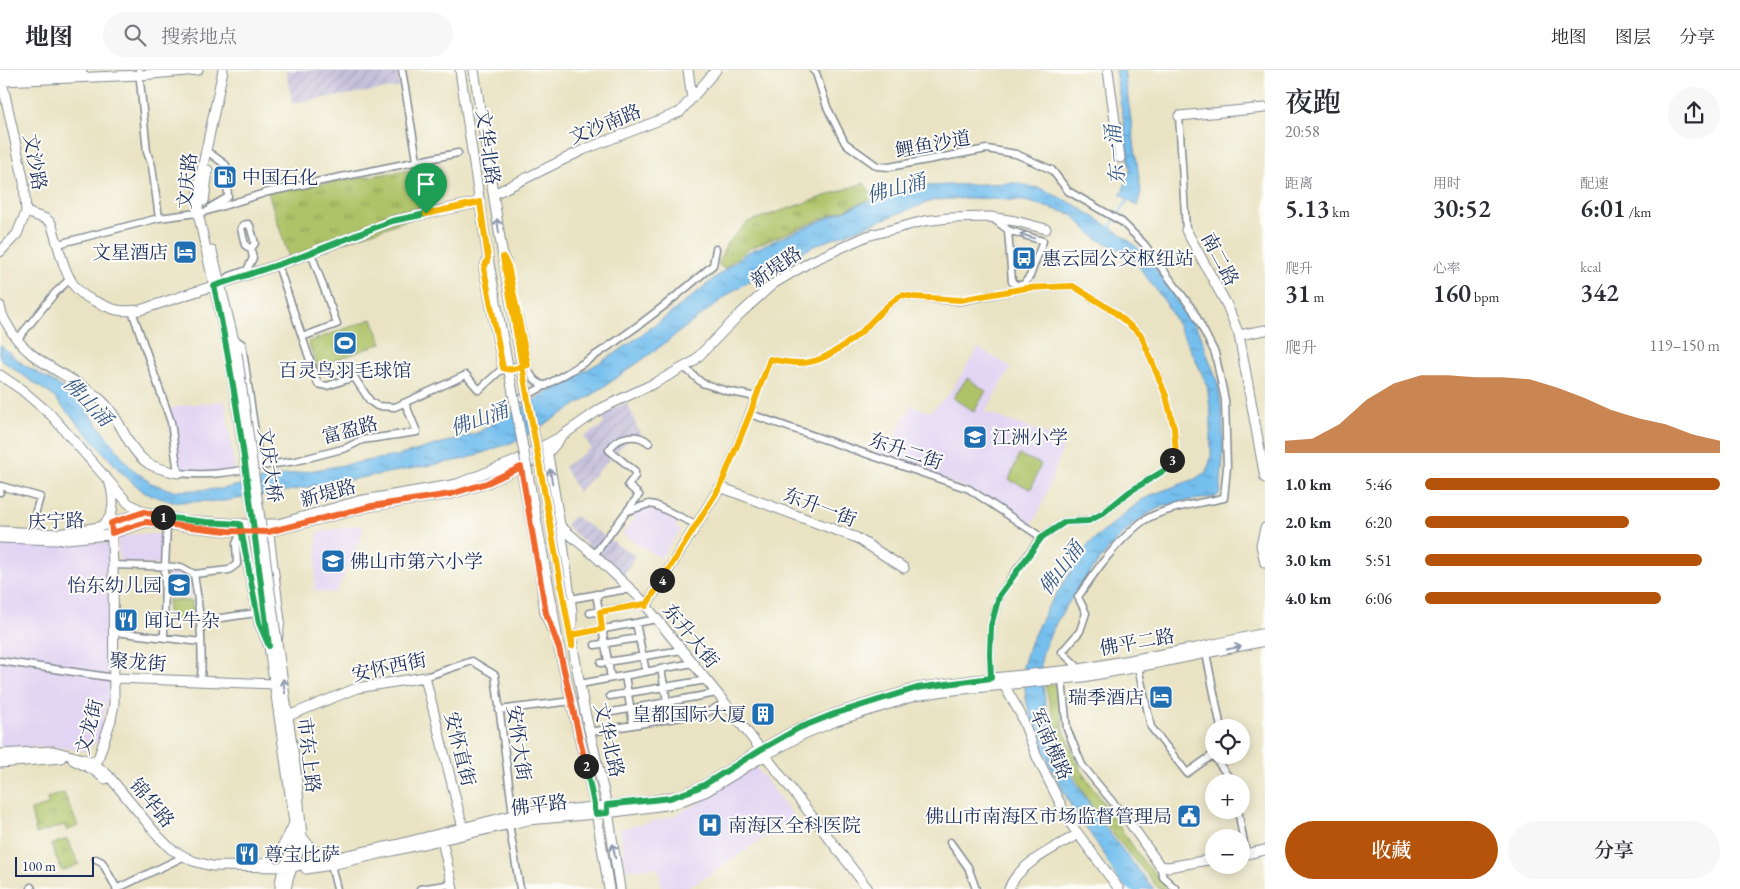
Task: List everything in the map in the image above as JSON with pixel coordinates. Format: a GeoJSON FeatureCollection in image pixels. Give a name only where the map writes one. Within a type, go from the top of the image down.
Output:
{"type":"FeatureCollection","features":[{"type":"Feature","properties":{"kind":"main road"},"geometry":{"type":"LineString","coordinates":[[2,74],[82,70]]}},
{"type":"Feature","properties":{"kind":"main road"},"geometry":{"type":"LineString","coordinates":[[2,74],[139,73],[198,70]]}},
{"type":"Feature","properties":{"kind":"main road","name":"文庆路"},"geometry":{"type":"LineString","coordinates":[[224,70],[199,184],[201,212],[233,353]]}},
{"type":"Feature","properties":{"kind":"main road","name":"文庆路"},"geometry":{"type":"LineString","coordinates":[[201,212],[228,70]]}},
{"type":"Feature","properties":{"kind":"main road","name":"文华北路"},"geometry":{"type":"LineString","coordinates":[[460,70],[488,258]]}},
{"type":"Feature","properties":{"kind":"main road","name":"文华北路"},"geometry":{"type":"LineString","coordinates":[[474,70],[503,257]]}},
{"type":"Feature","properties":{"kind":"main road"},"geometry":{"type":"LineString","coordinates":[[688,70],[692,98]]}},
{"type":"Feature","properties":{"kind":"main road","name":"文沙南路"},"geometry":{"type":"LineString","coordinates":[[494,194],[583,150],[680,112],[716,70]]}},
{"type":"Feature","properties":{"kind":"main road"},"geometry":{"type":"LineString","coordinates":[[1108,70],[1120,158]]}},
{"type":"Feature","properties":{"kind":"main road","name":"文沙路"},"geometry":{"type":"LineString","coordinates":[[0,252],[17,234],[26,212],[24,182],[2,74]]}},
{"type":"Feature","properties":{"kind":"main road"},"geometry":{"type":"LineString","coordinates":[[1179,116],[1265,108]]}},
{"type":"Feature","properties":{"kind":"main road"},"geometry":{"type":"LineString","coordinates":[[26,212],[46,219],[51,223],[64,266],[76,288],[90,299],[122,312],[140,310],[278,265],[392,221],[480,202]]}},
{"type":"Feature","properties":{"kind":"main road","name":"新堤路"},"geometry":{"type":"LineString","coordinates":[[112,533],[146,522],[268,528],[358,501],[457,484],[520,463],[546,450],[602,408],[655,383],[693,362],[741,313],[773,284],[810,262],[867,236],[924,221],[990,217],[1046,229]]}},
{"type":"Feature","properties":{"kind":"main road","name":"南二路"},"geometry":{"type":"LineString","coordinates":[[1186,230],[1227,305],[1239,335],[1265,478]]}},
{"type":"Feature","properties":{"kind":"main road"},"geometry":{"type":"LineString","coordinates":[[488,258],[484,269],[503,368],[506,370],[528,365],[508,266],[503,257]]}},
{"type":"Feature","properties":{"kind":"main road"},"geometry":{"type":"LineString","coordinates":[[503,257],[522,374],[567,599],[572,612],[572,646]]}},
{"type":"Feature","properties":{"kind":"main road"},"geometry":{"type":"LineString","coordinates":[[488,258],[559,648],[596,811],[609,889]]}},
{"type":"Feature","properties":{"kind":"main road","name":"文庆路"},"geometry":{"type":"LineString","coordinates":[[217,285],[234,338],[233,353]]}},
{"type":"Feature","properties":{"kind":"main road","name":"富盈路"},"geometry":{"type":"LineString","coordinates":[[0,306],[1,313],[26,351],[82,386],[102,401],[120,424],[136,452],[149,464],[162,470],[178,473]]}},
{"type":"Feature","properties":{"kind":"main road"},"geometry":{"type":"LineString","coordinates":[[1239,335],[1265,330]]}},
{"type":"Feature","properties":{"kind":"main road","name":"文庆大桥"},"geometry":{"type":"LineString","coordinates":[[233,353],[250,502],[273,644]]}},
{"type":"Feature","properties":{"kind":"main road","name":"新堤路"},"geometry":{"type":"LineString","coordinates":[[0,374],[42,406],[128,502],[144,512],[181,520],[241,528]]}},
{"type":"Feature","properties":{"kind":"main road"},"geometry":{"type":"LineString","coordinates":[[546,450],[560,526],[567,599]]}},
{"type":"Feature","properties":{"kind":"main road"},"geometry":{"type":"LineString","coordinates":[[520,463],[546,613],[559,648]]}},
{"type":"Feature","properties":{"kind":"main road"},"geometry":{"type":"LineString","coordinates":[[99,527],[108,521],[112,510],[113,496],[109,482]]}},
{"type":"Feature","properties":{"kind":"main road"},"geometry":{"type":"LineString","coordinates":[[645,605],[720,487]]}},
{"type":"Feature","properties":{"kind":"main road","name":"东升一街"},"geometry":{"type":"LineString","coordinates":[[720,487],[857,538],[904,568]]}},
{"type":"Feature","properties":{"kind":"main road"},"geometry":{"type":"LineString","coordinates":[[144,512],[146,522]]}},
{"type":"Feature","properties":{"kind":"main road","name":"庆宁路"},"geometry":{"type":"LineString","coordinates":[[0,531],[58,534],[99,527],[144,512]]}},
{"type":"Feature","properties":{"kind":"main road","name":"文龙街"},"geometry":{"type":"LineString","coordinates":[[95,767],[112,720],[114,704],[111,523]]}},
{"type":"Feature","properties":{"kind":"main road","name":"东升大街"},"geometry":{"type":"LineString","coordinates":[[560,526],[632,590],[657,619],[725,703],[868,889]]}},
{"type":"Feature","properties":{"kind":"main road"},"geometry":{"type":"LineString","coordinates":[[241,528],[259,623],[273,644]]}},
{"type":"Feature","properties":{"kind":"main road"},"geometry":{"type":"LineString","coordinates":[[268,528],[280,621],[273,644]]}},
{"type":"Feature","properties":{"kind":"main road"},"geometry":{"type":"LineString","coordinates":[[1265,528],[1260,545],[1265,563]]}},
{"type":"Feature","properties":{"kind":"main road","name":"庆宁路"},"geometry":{"type":"LineString","coordinates":[[0,538],[56,540],[112,533]]}},
{"type":"Feature","properties":{"kind":"main road","name":"文华北路"},"geometry":{"type":"LineString","coordinates":[[567,599],[572,646],[607,809],[620,889]]}},
{"type":"Feature","properties":{"kind":"main road","name":"佛平二路"},"geometry":{"type":"LineString","coordinates":[[1047,677],[1265,633]]}},
{"type":"Feature","properties":{"kind":"main road","name":"佛平二路"},"geometry":{"type":"LineString","coordinates":[[1047,677],[1062,680],[1138,668],[1265,641]]}},
{"type":"Feature","properties":{"kind":"main road","name":"市东上路"},"geometry":{"type":"LineString","coordinates":[[273,644],[275,684],[295,839],[287,869]]}},
{"type":"Feature","properties":{"kind":"main road","name":"市东上路"},"geometry":{"type":"LineString","coordinates":[[273,644],[288,716],[296,772],[302,837],[300,848],[287,869]]}},
{"type":"Feature","properties":{"kind":"main road","name":"安怀西街"},"geometry":{"type":"LineString","coordinates":[[288,716],[357,688],[425,677]]}},
{"type":"Feature","properties":{"kind":"main road","name":"安怀直街"},"geometry":{"type":"LineString","coordinates":[[425,677],[463,828]]}},
{"type":"Feature","properties":{"kind":"main road","name":"佛平路"},"geometry":{"type":"LineString","coordinates":[[287,869],[463,828],[511,820],[528,820],[607,809],[673,804],[708,791],[799,728],[834,714],[917,688],[991,678],[1014,680],[1047,677]]}},
{"type":"Feature","properties":{"kind":"main road","name":"聚龙街"},"geometry":{"type":"LineString","coordinates":[[115,678],[275,684]]}},
{"type":"Feature","properties":{"kind":"main road","name":"佛平路"},"geometry":{"type":"LineString","coordinates":[[762,753],[836,721],[916,696],[1004,686],[1014,680]]}},
{"type":"Feature","properties":{"kind":"main road","name":"军南横路"},"geometry":{"type":"LineString","coordinates":[[1004,686],[1021,715],[1037,757],[1070,823],[1119,889]]}},
{"type":"Feature","properties":{"kind":"main road","name":"锦华路"},"geometry":{"type":"LineString","coordinates":[[0,754],[53,751],[75,756],[95,767],[108,775],[171,849],[193,861],[212,866],[287,869]]}},
{"type":"Feature","properties":{"kind":"main road","name":"锦华路"},"geometry":{"type":"LineString","coordinates":[[0,763],[53,757],[95,767],[139,821],[168,851],[181,858],[212,870],[287,869]]}},
{"type":"Feature","properties":{"kind":"main road","name":"佛平路"},"geometry":{"type":"LineString","coordinates":[[287,869],[331,865],[442,840],[511,820]]}},
{"type":"Feature","properties":{"kind":"main road"},"geometry":{"type":"LineString","coordinates":[[255,867],[267,863],[276,854],[283,846],[294,823]]}},
{"type":"Feature","properties":{"kind":"main road"},"geometry":{"type":"LineString","coordinates":[[1130,823],[1160,866],[1168,867],[1205,861]]}},
{"type":"Feature","properties":{"kind":"main road"},"geometry":{"type":"LineString","coordinates":[[1009,889],[1011,883],[1037,858],[1078,834]]}},
{"type":"Feature","properties":{"kind":"main road"},"geometry":{"type":"LineString","coordinates":[[302,837],[318,853],[340,856]]}},
{"type":"Feature","properties":{"kind":"main road"},"geometry":{"type":"LineString","coordinates":[[442,840],[453,886]]}},
{"type":"Feature","properties":{"kind":"main road"},"geometry":{"type":"LineString","coordinates":[[1250,853],[1265,850]]}},
{"type":"Feature","properties":{"kind":"main road"},"geometry":{"type":"LineString","coordinates":[[280,889],[287,869]]}},
{"type":"Feature","properties":{"kind":"main road"},"geometry":{"type":"LineString","coordinates":[[286,889],[287,869]]}},
{"type":"Feature","properties":{"kind":"street"},"geometry":{"type":"LineString","coordinates":[[402,70],[426,214]]}},
{"type":"Feature","properties":{"kind":"street","name":"鲤鱼沙道"},"geometry":{"type":"LineString","coordinates":[[813,70],[816,73],[827,107],[845,143],[877,166],[890,167],[988,149],[1016,154],[1052,170],[1068,191],[1116,219],[1144,244],[1188,304],[1215,354],[1225,400],[1226,475],[1224,498],[1174,508],[1144,521],[1117,546],[1089,580],[1078,597],[1086,613],[1080,631],[1062,652],[1070,662],[1080,669]]}},
{"type":"Feature","properties":{"kind":"street"},"geometry":{"type":"LineString","coordinates":[[139,73],[147,152],[152,166],[159,218]]}},
{"type":"Feature","properties":{"kind":"street"},"geometry":{"type":"LineString","coordinates":[[1179,116],[1186,230]]}},
{"type":"Feature","properties":{"kind":"street"},"geometry":{"type":"LineString","coordinates":[[58,244],[159,218],[201,212],[268,192],[458,153]]}},
{"type":"Feature","properties":{"kind":"street"},"geometry":{"type":"LineString","coordinates":[[201,212],[228,197],[226,165],[211,154]]}},
{"type":"Feature","properties":{"kind":"street"},"geometry":{"type":"LineString","coordinates":[[990,217],[1008,230],[1043,241],[1030,276],[1023,285],[1017,285],[1012,282],[1008,230]]}},
{"type":"Feature","properties":{"kind":"street"},"geometry":{"type":"LineString","coordinates":[[522,398],[546,386],[635,329],[713,265],[716,249]]}},
{"type":"Feature","properties":{"kind":"street"},"geometry":{"type":"LineString","coordinates":[[217,285],[230,276],[247,270],[253,258],[251,250]]}},
{"type":"Feature","properties":{"kind":"street"},"geometry":{"type":"LineString","coordinates":[[302,337],[337,324],[311,253]]}},
{"type":"Feature","properties":{"kind":"street"},"geometry":{"type":"LineString","coordinates":[[278,265],[318,384],[327,386],[354,377],[370,401],[377,406],[395,407],[466,375],[479,390],[503,368]]}},
{"type":"Feature","properties":{"kind":"street"},"geometry":{"type":"LineString","coordinates":[[17,340],[55,293],[71,278]]}},
{"type":"Feature","properties":{"kind":"street"},"geometry":{"type":"LineString","coordinates":[[720,487],[770,359],[788,363],[819,360],[854,338],[870,324],[889,302],[902,295],[960,300],[1027,288],[1073,286],[1113,311],[1141,335],[1166,396],[1174,428],[1176,454],[1168,468],[1129,492],[1102,514],[1088,521],[1065,522],[1042,537],[999,596],[991,626],[991,678]]}},
{"type":"Feature","properties":{"kind":"street"},"geometry":{"type":"LineString","coordinates":[[132,311],[171,422],[178,473]]}},
{"type":"Feature","properties":{"kind":"street"},"geometry":{"type":"LineString","coordinates":[[234,338],[242,344],[260,466]]}},
{"type":"Feature","properties":{"kind":"street"},"geometry":{"type":"LineString","coordinates":[[528,365],[530,374],[539,384],[546,386]]}},
{"type":"Feature","properties":{"kind":"street"},"geometry":{"type":"LineString","coordinates":[[684,367],[702,383],[756,397]]}},
{"type":"Feature","properties":{"kind":"street","name":"富盈路"},"geometry":{"type":"LineString","coordinates":[[178,473],[198,475],[231,473],[260,466],[296,461],[346,448],[362,440],[417,432],[405,403]]}},
{"type":"Feature","properties":{"kind":"street","name":"东升二街"},"geometry":{"type":"LineString","coordinates":[[750,414],[969,489],[1042,537]]}},
{"type":"Feature","properties":{"kind":"street"},"geometry":{"type":"LineString","coordinates":[[594,555],[639,495],[628,485],[636,473],[609,450],[610,446],[632,436],[644,439],[649,443]]}},
{"type":"Feature","properties":{"kind":"street"},"geometry":{"type":"LineString","coordinates":[[0,489],[40,496],[30,532]]}},
{"type":"Feature","properties":{"kind":"street"},"geometry":{"type":"LineString","coordinates":[[626,511],[655,504],[696,525]]}},
{"type":"Feature","properties":{"kind":"street"},"geometry":{"type":"LineString","coordinates":[[164,638],[167,524]]}},
{"type":"Feature","properties":{"kind":"street"},"geometry":{"type":"LineString","coordinates":[[113,565],[181,567],[194,574],[229,570],[237,564],[236,544],[241,528]]}},
{"type":"Feature","properties":{"kind":"street"},"geometry":{"type":"LineString","coordinates":[[194,574],[203,657],[201,682]]}},
{"type":"Feature","properties":{"kind":"street"},"geometry":{"type":"LineString","coordinates":[[567,599],[632,590]]}},
{"type":"Feature","properties":{"kind":"street"},"geometry":{"type":"LineString","coordinates":[[596,594],[605,644],[605,663],[611,678]]}},
{"type":"Feature","properties":{"kind":"street"},"geometry":{"type":"LineString","coordinates":[[590,613],[645,605]]}},
{"type":"Feature","properties":{"kind":"street"},"geometry":{"type":"LineString","coordinates":[[200,621],[256,612]]}},
{"type":"Feature","properties":{"kind":"street"},"geometry":{"type":"LineString","coordinates":[[572,635],[657,619]]}},
{"type":"Feature","properties":{"kind":"street"},"geometry":{"type":"LineString","coordinates":[[636,623],[646,672]]}},
{"type":"Feature","properties":{"kind":"street"},"geometry":{"type":"LineString","coordinates":[[114,632],[201,642]]}},
{"type":"Feature","properties":{"kind":"street"},"geometry":{"type":"LineString","coordinates":[[595,645],[639,638]]}},
{"type":"Feature","properties":{"kind":"street"},"geometry":{"type":"LineString","coordinates":[[605,663],[682,650]]}},
{"type":"Feature","properties":{"kind":"street"},"geometry":{"type":"LineString","coordinates":[[1206,654],[1219,719]]}},
{"type":"Feature","properties":{"kind":"street","name":"安怀西街"},"geometry":{"type":"LineString","coordinates":[[425,677],[472,660],[494,675]]}},
{"type":"Feature","properties":{"kind":"street","name":"聚龙街"},"geometry":{"type":"LineString","coordinates":[[0,661],[115,678]]}},
{"type":"Feature","properties":{"kind":"street"},"geometry":{"type":"LineString","coordinates":[[580,684],[693,663]]}},
{"type":"Feature","properties":{"kind":"street"},"geometry":{"type":"LineString","coordinates":[[1138,668],[1151,726],[1187,773],[1205,760]]}},
{"type":"Feature","properties":{"kind":"street"},"geometry":{"type":"LineString","coordinates":[[661,669],[670,718]]}},
{"type":"Feature","properties":{"kind":"street","name":"安怀大街"},"geometry":{"type":"LineString","coordinates":[[494,675],[520,889]]}},
{"type":"Feature","properties":{"kind":"street"},"geometry":{"type":"LineString","coordinates":[[625,676],[633,724]]}},
{"type":"Feature","properties":{"kind":"street"},"geometry":{"type":"LineString","coordinates":[[610,696],[706,680]]}},
{"type":"Feature","properties":{"kind":"street"},"geometry":{"type":"LineString","coordinates":[[1062,680],[1067,729],[1082,765],[1130,823]]}},
{"type":"Feature","properties":{"kind":"street"},"geometry":{"type":"LineString","coordinates":[[612,712],[717,693]]}},
{"type":"Feature","properties":{"kind":"street"},"geometry":{"type":"LineString","coordinates":[[499,710],[572,701]]}},
{"type":"Feature","properties":{"kind":"street"},"geometry":{"type":"LineString","coordinates":[[590,732],[706,713],[725,703]]}},
{"type":"Feature","properties":{"kind":"street"},"geometry":{"type":"LineString","coordinates":[[950,842],[968,867],[976,889]]}},
{"type":"Feature","properties":{"kind":"street"},"geometry":{"type":"LineString","coordinates":[[96,859],[102,862],[117,889],[181,858]]}},
{"type":"Feature","properties":{"kind":"street"},"geometry":{"type":"LineString","coordinates":[[331,865],[336,889]]}},
{"type":"Feature","properties":{"kind":"street"},"geometry":{"type":"LineString","coordinates":[[1160,866],[1163,878],[1176,889]]}},
{"type":"Feature","properties":{"kind":"street"},"geometry":{"type":"LineString","coordinates":[[420,889],[453,886]]}},
{"type":"Feature","properties":{"kind":"shaded area"},"geometry":{"type":"Polygon","coordinates":[[[286,70],[397,70],[399,87],[292,103],[286,70]]]}},
{"type":"Feature","properties":{"kind":"shaded area","name":"江洲小学"},"geometry":{"type":"Polygon","coordinates":[[[978,348],[1011,367],[985,412],[1060,439],[1062,451],[1040,510],[1029,529],[969,489],[874,456],[884,435],[894,439],[911,405],[930,412],[948,395],[978,348]]]}},
{"type":"Feature","properties":{"kind":"shaded area"},"geometry":{"type":"Polygon","coordinates":[[[225,401],[235,472],[178,473],[166,409],[225,401]]]}},
{"type":"Feature","properties":{"kind":"shaded area"},"geometry":{"type":"Polygon","coordinates":[[[627,402],[640,434],[627,441],[578,492],[564,467],[591,448],[584,437],[604,424],[602,414],[627,402]]]}},
{"type":"Feature","properties":{"kind":"shaded area"},"geometry":{"type":"Polygon","coordinates":[[[650,506],[679,520],[676,527],[681,530],[660,558],[622,534],[635,518],[629,513],[650,506]]]}},
{"type":"Feature","properties":{"kind":"shaded area"},"geometry":{"type":"Polygon","coordinates":[[[574,516],[635,556],[623,576],[565,525],[574,516]]]}},
{"type":"Feature","properties":{"kind":"shaded area","name":"佛山市第六小学"},"geometry":{"type":"Polygon","coordinates":[[[361,525],[363,532],[336,593],[314,591],[318,532],[361,525]]]}},
{"type":"Feature","properties":{"kind":"shaded area"},"geometry":{"type":"Polygon","coordinates":[[[135,534],[164,534],[162,565],[120,562],[117,539],[135,534]]]}},
{"type":"Feature","properties":{"kind":"shaded area"},"geometry":{"type":"Polygon","coordinates":[[[0,542],[56,544],[110,542],[111,683],[99,740],[87,751],[55,747],[0,747],[0,542]]]}},
{"type":"Feature","properties":{"kind":"shaded area","name":"怡东幼儿园"},"geometry":{"type":"Polygon","coordinates":[[[168,572],[181,573],[189,579],[192,590],[190,598],[168,597],[168,572]]]}},
{"type":"Feature","properties":{"kind":"shaded area","name":"南海区全科医院"},"geometry":{"type":"Polygon","coordinates":[[[755,766],[795,817],[698,882],[683,889],[662,889],[658,867],[626,870],[620,829],[675,815],[701,802],[755,766]]]}},
{"type":"Feature","properties":{"kind":"green space"},"geometry":{"type":"Polygon","coordinates":[[[411,170],[421,215],[290,261],[268,192],[411,170]]]}},
{"type":"Feature","properties":{"kind":"green space"},"geometry":{"type":"Polygon","coordinates":[[[864,183],[873,196],[868,200],[748,249],[724,269],[718,264],[727,243],[748,222],[864,183]]]}},
{"type":"Feature","properties":{"kind":"green space","name":"百灵鸟羽毛球馆"},"geometry":{"type":"Polygon","coordinates":[[[372,319],[382,343],[318,367],[308,342],[372,319]]]}},
{"type":"Feature","properties":{"kind":"green space"},"geometry":{"type":"Polygon","coordinates":[[[967,378],[986,391],[974,412],[953,398],[967,378]]]}},
{"type":"Feature","properties":{"kind":"green space"},"geometry":{"type":"Polygon","coordinates":[[[1019,455],[1041,464],[1031,489],[1009,480],[1019,455]]]}},
{"type":"Feature","properties":{"kind":"green space"},"geometry":{"type":"Polygon","coordinates":[[[168,600],[192,601],[194,622],[168,620],[168,600]]]}},
{"type":"Feature","properties":{"kind":"green space"},"geometry":{"type":"Polygon","coordinates":[[[1058,684],[1063,729],[1081,770],[1145,864],[1172,889],[1159,889],[1116,838],[1086,798],[1061,747],[1045,685],[1058,684]]]}},
{"type":"Feature","properties":{"kind":"green space"},"geometry":{"type":"Polygon","coordinates":[[[64,793],[78,826],[67,831],[64,825],[36,834],[31,810],[48,805],[47,798],[64,793]]]}},
{"type":"Feature","properties":{"kind":"green space"},"geometry":{"type":"Polygon","coordinates":[[[67,839],[79,864],[62,871],[51,845],[67,839]]]}},
{"type":"Feature","properties":{"kind":"water"},"geometry":{"type":"Polygon","coordinates":[[[1115,70],[1124,70],[1141,192],[1137,206],[1120,194],[1130,170],[1115,70]]]}},
{"type":"Feature","properties":{"kind":"water"},"geometry":{"type":"Polygon","coordinates":[[[1015,183],[1042,189],[1075,205],[1119,233],[1138,248],[1157,270],[1199,332],[1218,384],[1223,420],[1223,459],[1220,493],[1216,497],[1171,504],[1158,508],[1125,532],[1097,564],[1068,604],[1049,637],[1041,660],[1048,714],[1057,742],[1069,769],[1100,820],[1154,889],[1133,889],[1104,854],[1071,806],[1034,729],[1026,699],[1023,666],[1030,643],[1046,610],[1089,544],[1140,501],[1195,479],[1207,471],[1211,458],[1211,415],[1207,385],[1166,303],[1131,256],[1096,238],[1071,214],[1026,201],[974,198],[934,200],[816,245],[772,267],[733,291],[649,355],[592,395],[519,440],[465,459],[224,501],[172,502],[145,493],[122,473],[53,396],[0,359],[0,345],[24,365],[65,389],[79,400],[130,467],[151,483],[173,491],[222,489],[275,477],[401,455],[477,433],[616,353],[666,317],[746,253],[860,204],[921,186],[1015,183]]]}},
{"type":"Feature","properties":{"kind":"waterway","name":"东一涌"},"geometry":{"type":"LineString","coordinates":[[1117,217],[1129,198]]}},
{"type":"Feature","properties":{"kind":"waterway","name":"东一涌"},"geometry":{"type":"LineString","coordinates":[[1109,229],[1114,221]]}},
{"type":"Feature","properties":{"kind":"waterway","name":"佛山涌"},"geometry":{"type":"LineString","coordinates":[[1111,859],[1123,879],[1137,889]]}},
{"type":"Feature","properties":{"kind":"place","name":"中国石化"},"geometry":{"type":"Point","coordinates":[225,177]}},
{"type":"Feature","properties":{"kind":"place","name":"文星酒店"},"geometry":{"type":"Point","coordinates":[185,252]}},
{"type":"Feature","properties":{"kind":"place","name":"惠云园公交枢纽站"},"geometry":{"type":"Point","coordinates":[1024,258]}},
{"type":"Feature","properties":{"kind":"place","name":"百灵鸟羽毛球馆"},"geometry":{"type":"Point","coordinates":[345,343]}},
{"type":"Feature","properties":{"kind":"place","name":"江洲小学"},"geometry":{"type":"Point","coordinates":[975,437]}},
{"type":"Feature","properties":{"kind":"place","name":"佛山市第六小学"},"geometry":{"type":"Point","coordinates":[333,561]}},
{"type":"Feature","properties":{"kind":"place","name":"怡东幼儿园"},"geometry":{"type":"Point","coordinates":[179,585]}},
{"type":"Feature","properties":{"kind":"place","name":"闻记牛杂"},"geometry":{"type":"Point","coordinates":[126,620]}},
{"type":"Feature","properties":{"kind":"place","name":"瑞季酒店"},"geometry":{"type":"Point","coordinates":[1161,697]}},
{"type":"Feature","properties":{"kind":"place","name":"皇都国际大厦"},"geometry":{"type":"Point","coordinates":[763,714]}},
{"type":"Feature","properties":{"kind":"place","name":"佛山市南海区市场监督管理局"},"geometry":{"type":"Point","coordinates":[1189,816]}},
{"type":"Feature","properties":{"kind":"place","name":"南海区全科医院"},"geometry":{"type":"Point","coordinates":[710,825]}},
{"type":"Feature","properties":{"kind":"place","name":"尊宝比萨"},"geometry":{"type":"Point","coordinates":[247,854]}},
{"type":"Feature","properties":{"kind":"route"},"geometry":{"type":"LineString","coordinates":[[426,214],[392,221],[295,259],[214,286],[229,354],[250,502],[260,574],[269,646],[259,623],[251,577],[242,532],[240,524],[181,520],[144,512],[111,523],[112,533],[146,522],[227,531],[242,532],[268,532],[372,506],[451,494],[487,483],[521,467],[546,613],[559,648],[596,814],[607,813],[607,805],[670,798],[690,791],[704,785],[799,728],[834,714],[917,688],[991,678],[991,626],[999,596],[1042,537],[1065,522],[1088,521],[1102,514],[1129,492],[1168,468],[1176,454],[1174,428],[1166,396],[1141,335],[1113,311],[1073,286],[1027,288],[960,300],[902,295],[889,302],[870,324],[854,338],[819,360],[788,363],[770,359],[720,487],[646,606],[645,604],[600,612],[602,629],[572,635],[572,646],[522,374],[513,315],[503,257],[508,266],[528,365],[516,369],[506,370],[503,368],[484,269],[488,258],[480,202],[426,214]]}}]}
